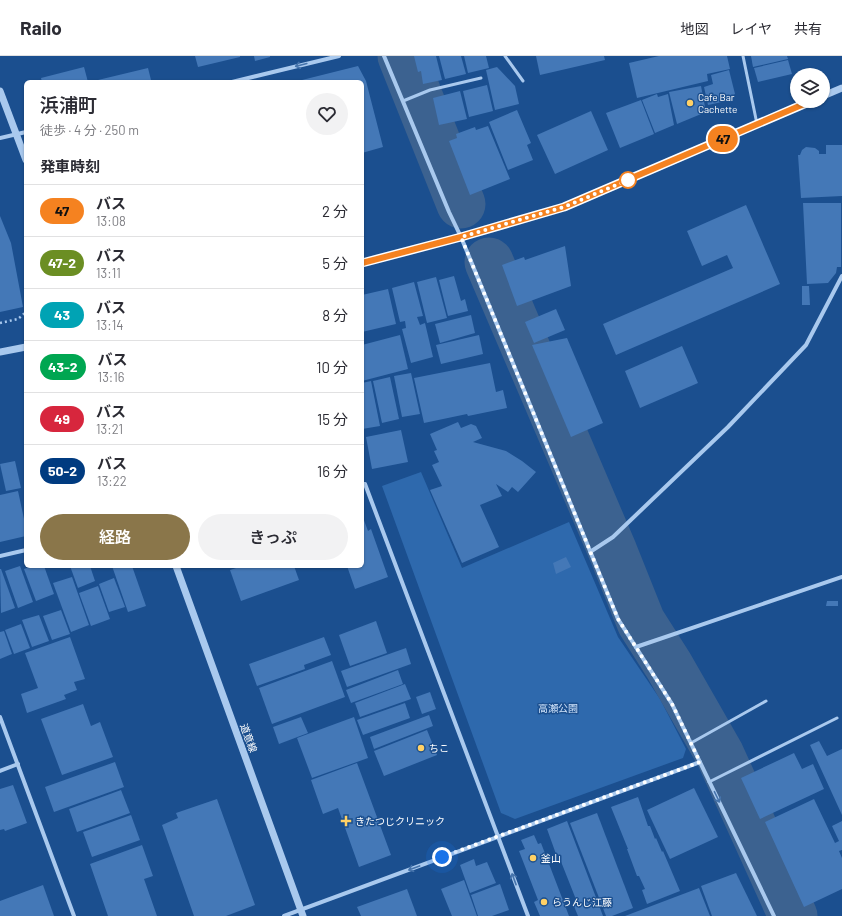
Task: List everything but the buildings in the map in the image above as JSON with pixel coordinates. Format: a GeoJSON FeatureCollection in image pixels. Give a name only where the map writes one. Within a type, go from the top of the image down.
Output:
{"type":"FeatureCollection","features":[{"type":"Feature","properties":{"kind":"street"},"geometry":{"type":"LineString","coordinates":[[240,80],[339,56]]}},
{"type":"Feature","properties":{"kind":"street"},"geometry":{"type":"LineString","coordinates":[[384,56],[448,212],[461,237],[618,619],[672,704],[774,916]]}},
{"type":"Feature","properties":{"kind":"street"},"geometry":{"type":"LineString","coordinates":[[830,93],[842,88]]}},
{"type":"Feature","properties":{"kind":"street"},"geometry":{"type":"LineString","coordinates":[[0,91],[24,155]]}},
{"type":"Feature","properties":{"kind":"street"},"geometry":{"type":"LineString","coordinates":[[364,262],[461,237],[564,207],[795,108]]}},
{"type":"Feature","properties":{"kind":"street"},"geometry":{"type":"LineString","coordinates":[[0,138],[24,132]]}},
{"type":"Feature","properties":{"kind":"street"},"geometry":{"type":"LineString","coordinates":[[590,552],[613,537],[728,426],[806,345],[842,276]]}},
{"type":"Feature","properties":{"kind":"street"},"geometry":{"type":"LineString","coordinates":[[0,352],[24,347]]}},
{"type":"Feature","properties":{"kind":"street"},"geometry":{"type":"LineString","coordinates":[[364,484],[366,484],[528,916]]}},
{"type":"Feature","properties":{"kind":"street"},"geometry":{"type":"LineString","coordinates":[[0,556],[24,550]]}},
{"type":"Feature","properties":{"kind":"street","name":"道意線"},"geometry":{"type":"LineString","coordinates":[[177,568],[301,914]]}},
{"type":"Feature","properties":{"kind":"street"},"geometry":{"type":"LineString","coordinates":[[636,648],[842,576]]}},
{"type":"Feature","properties":{"kind":"street"},"geometry":{"type":"LineString","coordinates":[[0,717],[74,916]]}},
{"type":"Feature","properties":{"kind":"street"},"geometry":{"type":"LineString","coordinates":[[284,916],[301,914],[498,836],[700,762]]}},
{"type":"Feature","properties":{"kind":"street"},"geometry":{"type":"LineString","coordinates":[[0,771],[18,764]]}},
{"type":"Feature","properties":{"kind":"street"},"geometry":{"type":"LineString","coordinates":[[301,914],[310,916]]}},
{"type":"Feature","properties":{"kind":"lane"},"geometry":{"type":"LineString","coordinates":[[505,56],[523,81]]}},
{"type":"Feature","properties":{"kind":"lane"},"geometry":{"type":"LineString","coordinates":[[743,56],[757,124]]}},
{"type":"Feature","properties":{"kind":"lane"},"geometry":{"type":"LineString","coordinates":[[403,101],[430,90],[481,78]]}},
{"type":"Feature","properties":{"kind":"lane"},"geometry":{"type":"LineString","coordinates":[[691,743],[714,732],[766,701]]}},
{"type":"Feature","properties":{"kind":"lane"},"geometry":{"type":"LineString","coordinates":[[709,782],[736,770],[838,718]]}},
{"type":"Feature","properties":{"kind":"path"},"geometry":{"type":"LineString","coordinates":[[0,323],[18,319],[24,314]]}},
{"type":"Feature","properties":{"kind":"green space","name":"高瀬公園"},"geometry":{"type":"Polygon","coordinates":[[[421,472],[462,568],[569,522],[618,637],[660,699],[686,749],[683,758],[515,819],[501,813],[382,486],[421,472]]]}},
{"type":"Feature","properties":{"kind":"waterway"},"geometry":{"type":"LineString","coordinates":[[402,56],[461,204]]}},
{"type":"Feature","properties":{"kind":"waterway"},"geometry":{"type":"LineString","coordinates":[[489,262],[613,552],[641,622],[669,666],[720,755],[793,916]]}},
{"type":"Feature","properties":{"kind":"bus line","name":"47"},"geometry":{"type":"LineString","coordinates":[[364,262],[484,231],[564,207],[795,108]]}},
{"type":"Feature","properties":{"kind":"place","name":"Cafe Bar Cachette"},"geometry":{"type":"Point","coordinates":[690,103]}},
{"type":"Feature","properties":{"kind":"place","name":"ちこ"},"geometry":{"type":"Point","coordinates":[421,748]}},
{"type":"Feature","properties":{"kind":"place","name":"きたつじクリニック"},"geometry":{"type":"Point","coordinates":[346,821]}},
{"type":"Feature","properties":{"kind":"place","name":"釜山"},"geometry":{"type":"Point","coordinates":[533,858]}},
{"type":"Feature","properties":{"kind":"place","name":"らうんじ江藤"},"geometry":{"type":"Point","coordinates":[544,902]}},
{"type":"Feature","properties":{"kind":"route"},"geometry":{"type":"LineString","coordinates":[[442,857],[700,762],[672,704],[618,619],[470,263],[461,237],[564,207],[633,178],[628,180]]}}]}
